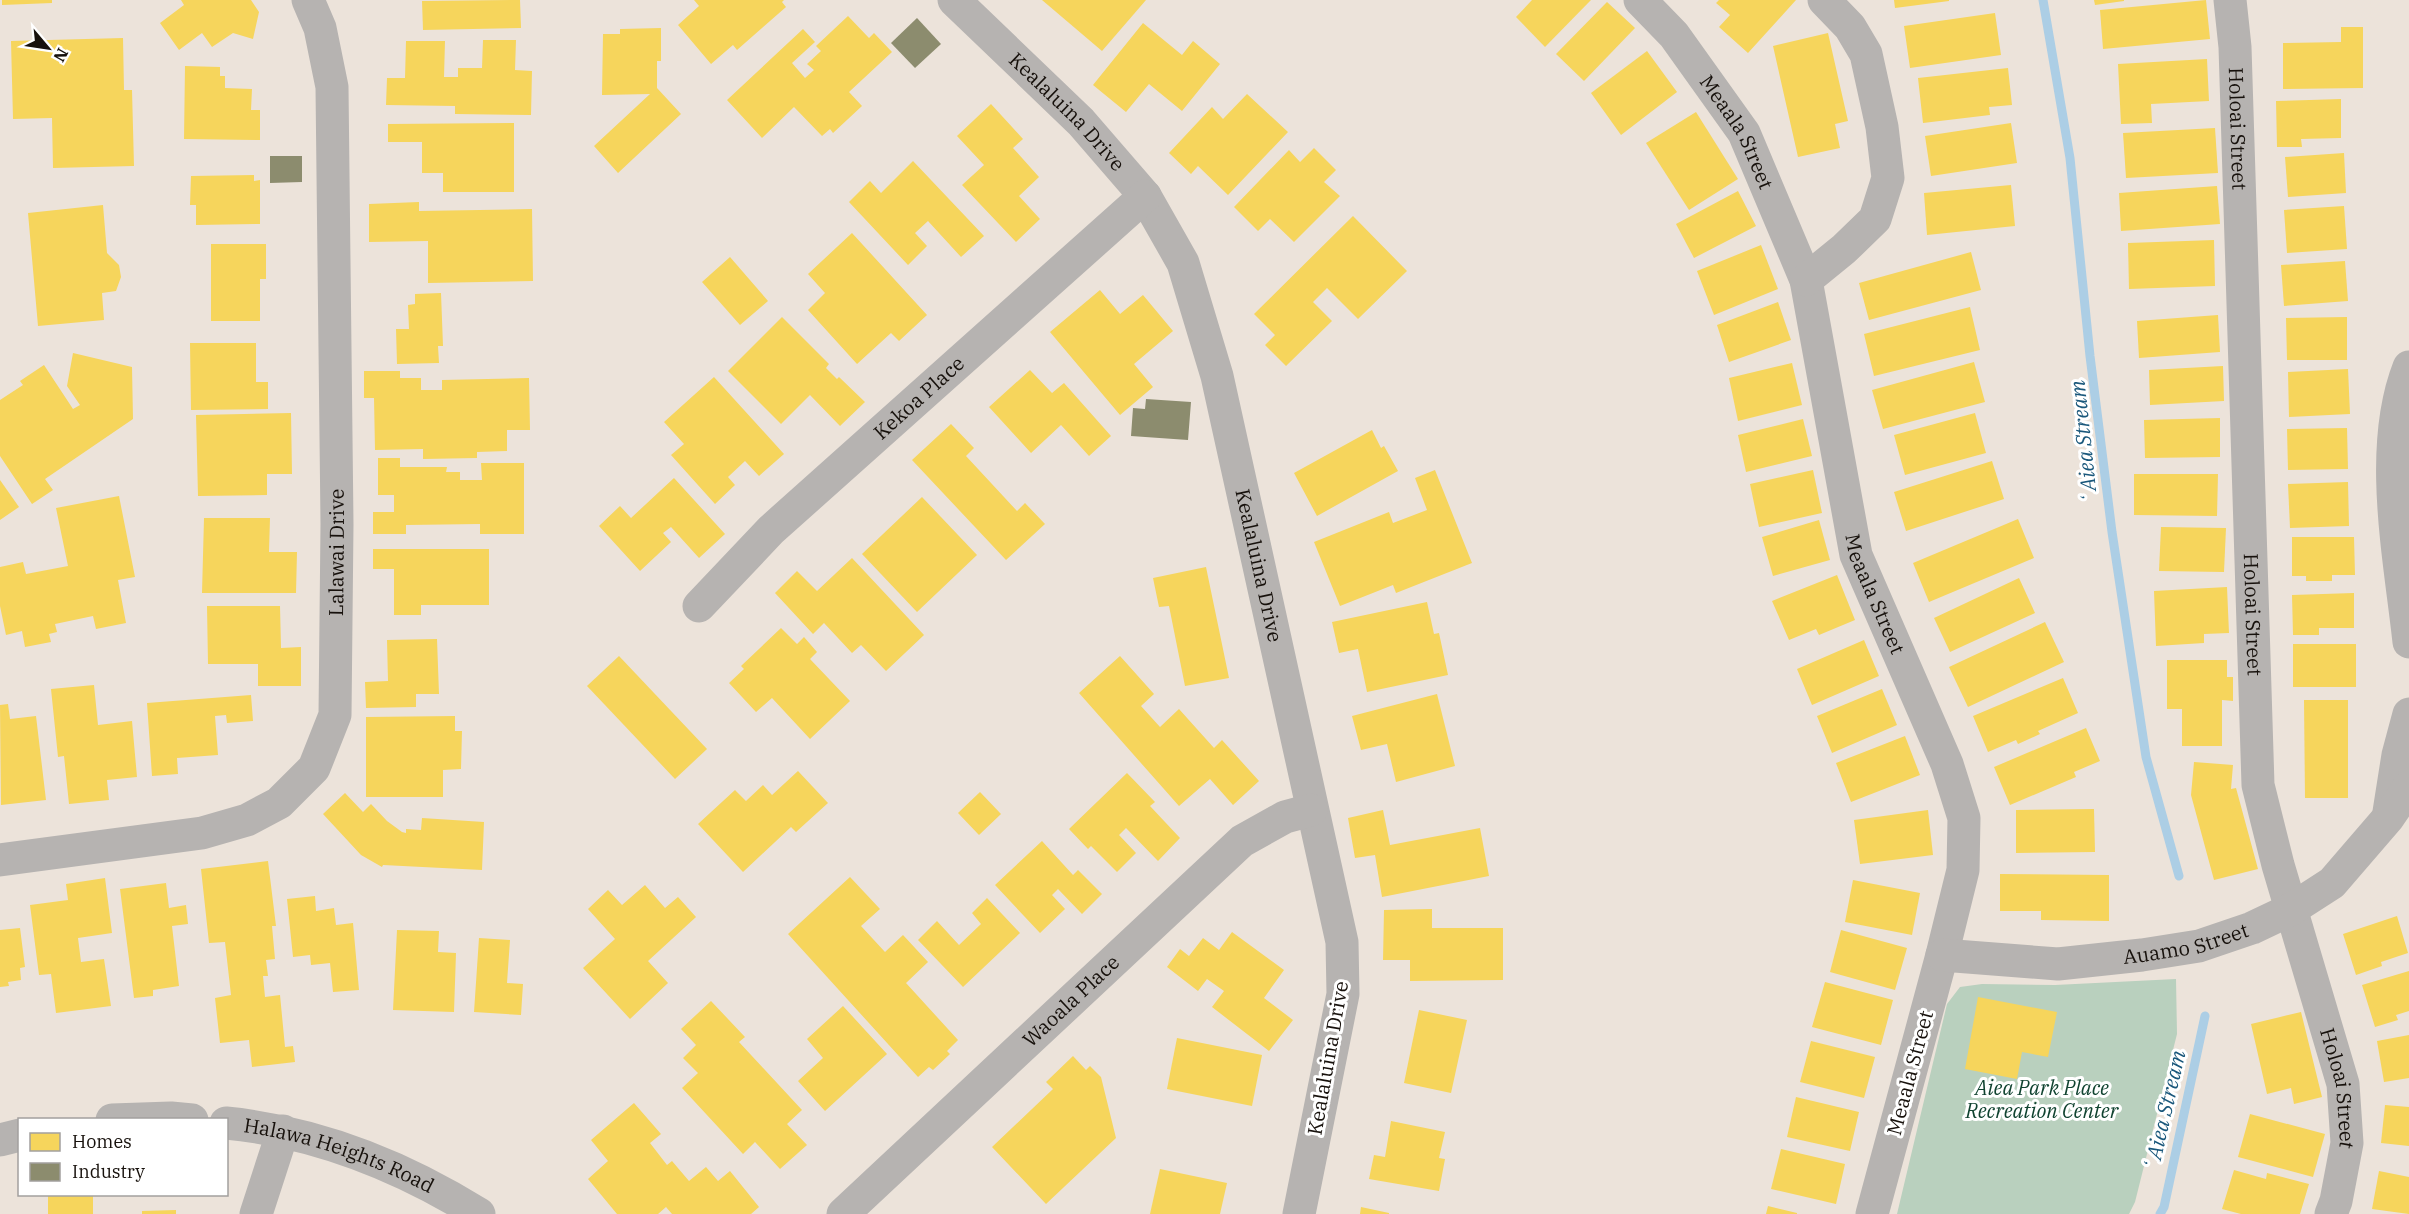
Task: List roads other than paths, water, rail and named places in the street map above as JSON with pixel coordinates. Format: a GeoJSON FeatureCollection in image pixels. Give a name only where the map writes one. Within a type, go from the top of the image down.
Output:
{"type":"FeatureCollection","features":[{"type":"Feature","properties":{"kind":"street","name":"Lalawai Drive"},"geometry":{"type":"LineString","coordinates":[[0,860],[202,833],[247,820],[279,803],[314,768],[335,715],[337,524],[332,87],[320,28],[308,0]]}},
{"type":"Feature","properties":{"kind":"street","name":"Kealaluina Drive"},"geometry":{"type":"LineString","coordinates":[[954,0],[1081,122],[1145,196],[1183,263],[1217,376],[1311,810],[1342,942],[1343,994],[1299,1214]]}},
{"type":"Feature","properties":{"kind":"street","name":"Meaala Street"},"geometry":{"type":"LineString","coordinates":[[1640,0],[1674,35],[1744,133],[1806,280],[1856,555],[1947,764],[1964,818],[1963,870],[1872,1214]]}},
{"type":"Feature","properties":{"kind":"street"},"geometry":{"type":"LineString","coordinates":[[1806,280],[1844,249],[1875,219],[1888,178],[1882,127],[1866,54],[1850,27],[1824,0]]}},
{"type":"Feature","properties":{"kind":"street","name":"Holoai Street"},"geometry":{"type":"LineString","coordinates":[[2230,0],[2235,59],[2258,784],[2290,910],[2343,1084],[2346,1143],[2336,1201],[2331,1214]]}},
{"type":"Feature","properties":{"kind":"street","name":"Kekoa Place"},"geometry":{"type":"LineString","coordinates":[[699,606],[771,530],[1145,196]]}},
{"type":"Feature","properties":{"kind":"street"},"geometry":{"type":"LineString","coordinates":[[2409,367],[2399,407],[2392,480],[2409,642]]}},
{"type":"Feature","properties":{"kind":"street"},"geometry":{"type":"LineString","coordinates":[[2388,818],[2398,755],[2409,714]]}},
{"type":"Feature","properties":{"kind":"street","name":"Auamo Street"},"geometry":{"type":"LineString","coordinates":[[1942,955],[2058,964],[2199,946],[2252,928],[2290,910],[2332,883],[2388,818],[2409,787]]}},
{"type":"Feature","properties":{"kind":"street","name":"Waoala Place"},"geometry":{"type":"LineString","coordinates":[[843,1214],[1242,841],[1285,817],[1311,810]]}},
{"type":"Feature","properties":{"kind":"street","name":"Halawa Heights Road"},"geometry":{"type":"LineString","coordinates":[[228,1123],[283,1131],[328,1143],[409,1175],[479,1214]]}},
{"type":"Feature","properties":{"kind":"street"},"geometry":{"type":"LineString","coordinates":[[256,1214],[283,1131]]}},
{"type":"Feature","properties":{"kind":"street"},"geometry":{"type":"LineString","coordinates":[[0,1140],[18,1136]]}},
{"type":"Feature","properties":{"kind":"waterway","name":"ʻAiea Stream"},"geometry":{"type":"LineString","coordinates":[[2043,0],[2070,158],[2090,356],[2112,532],[2146,757],[2179,876]]}},
{"type":"Feature","properties":{"kind":"waterway","name":"ʻAiea Stream"},"geometry":{"type":"LineString","coordinates":[[2160,1214],[2164,1207],[2205,1016]]}},
{"type":"Feature","properties":{"kind":"park label","name":"Aiea Park Place Recreation Center"},"geometry":{"type":"Point","coordinates":[2042,1100]}}]}
